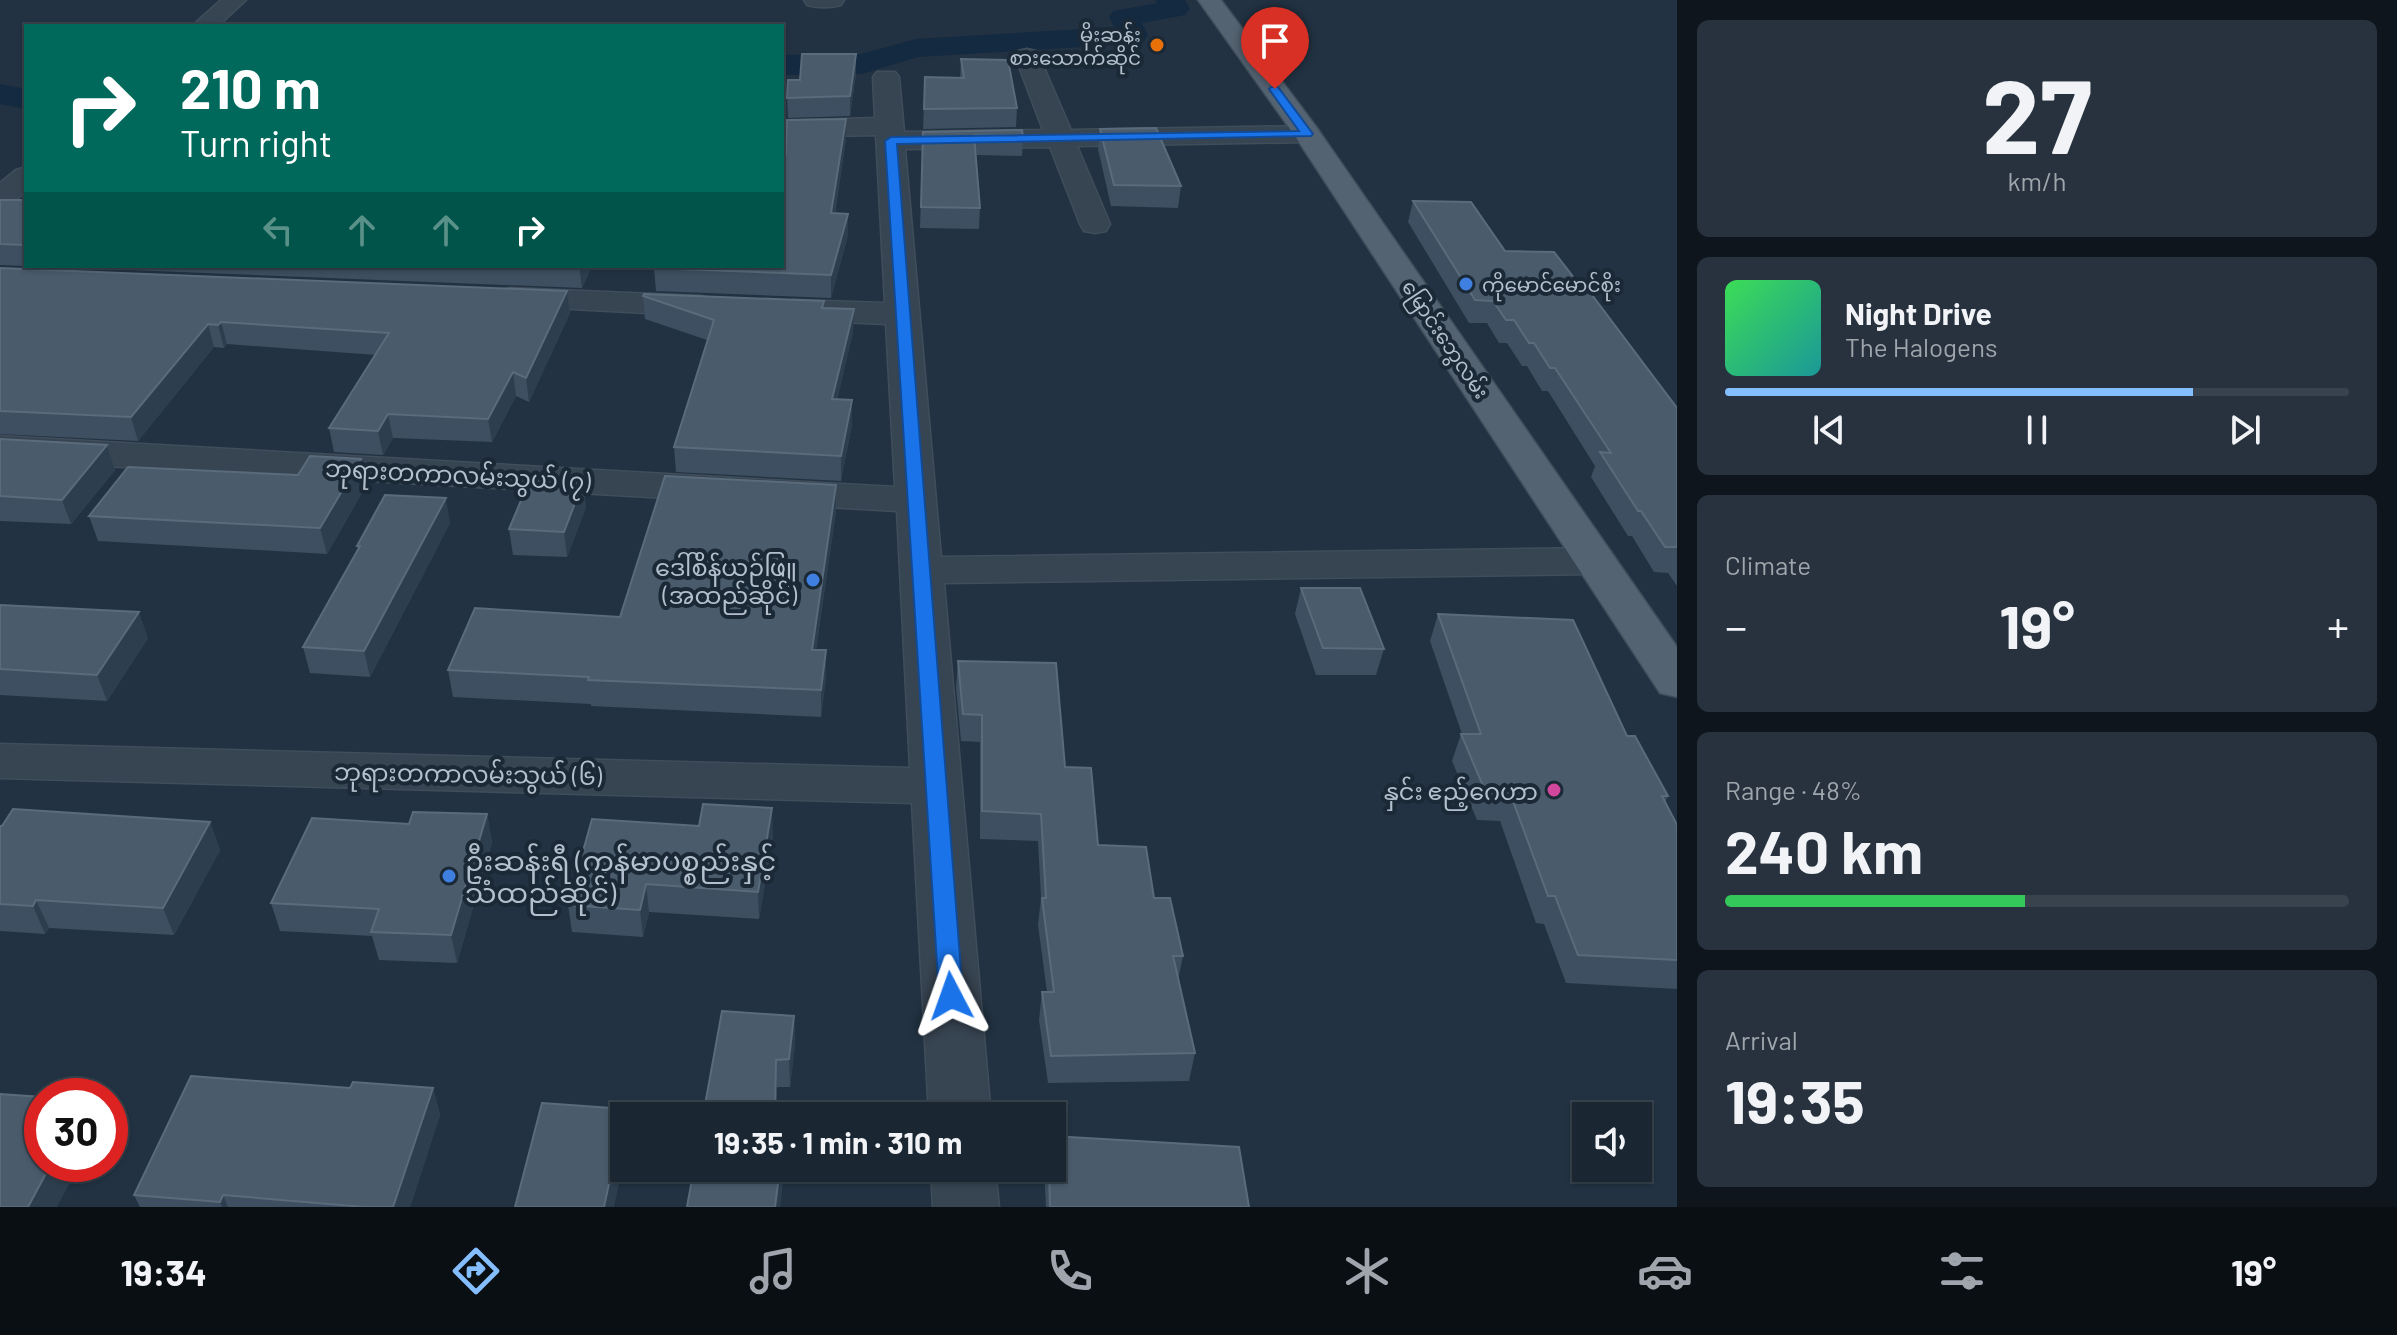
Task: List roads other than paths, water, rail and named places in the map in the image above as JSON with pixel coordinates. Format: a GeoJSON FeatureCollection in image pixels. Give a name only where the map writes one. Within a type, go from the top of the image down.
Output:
{"type":"FeatureCollection","features":[{"type":"Feature","properties":{"kind":"main road","name":"မြောင်းဘွေလမ်း"},"geometry":{"type":"LineString","coordinates":[[1209,0],[1307,134],[1677,682]]}},
{"type":"Feature","properties":{"kind":"street"},"geometry":{"type":"LineString","coordinates":[[206,24],[235,0]]}},
{"type":"Feature","properties":{"kind":"street"},"geometry":{"type":"LineString","coordinates":[[815,0],[833,0]]}},
{"type":"Feature","properties":{"kind":"street"},"geometry":{"type":"LineString","coordinates":[[1027,56],[1095,224]]}},
{"type":"Feature","properties":{"kind":"street"},"geometry":{"type":"LineString","coordinates":[[886,77],[959,1102]]}},
{"type":"Feature","properties":{"kind":"street"},"geometry":{"type":"LineString","coordinates":[[784,129],[1060,138],[1307,134]]}},
{"type":"Feature","properties":{"kind":"street"},"geometry":{"type":"LineString","coordinates":[[0,198],[24,178]]}},
{"type":"Feature","properties":{"kind":"street"},"geometry":{"type":"LineString","coordinates":[[472,296],[903,314]]}},
{"type":"Feature","properties":{"kind":"street","name":"ဘုရားတကာလမ်းသွယ် (၇)"},"geometry":{"type":"LineString","coordinates":[[0,448],[916,500]]}},
{"type":"Feature","properties":{"kind":"street"},"geometry":{"type":"LineString","coordinates":[[921,570],[1596,561]]}},
{"type":"Feature","properties":{"kind":"street","name":"ဘုရားတကာလမ်းသွယ် (၆)"},"geometry":{"type":"LineString","coordinates":[[0,761],[936,786]]}},
{"type":"Feature","properties":{"kind":"street"},"geometry":{"type":"LineString","coordinates":[[964,1182],[966,1207]]}},
{"type":"Feature","properties":{"kind":"waterway"},"geometry":{"type":"LineString","coordinates":[[784,65],[862,64],[916,48],[1133,35],[1124,17],[1175,9],[1170,0]]}},
{"type":"Feature","properties":{"kind":"waterway"},"geometry":{"type":"LineString","coordinates":[[0,94],[24,99]]}},
{"type":"Feature","properties":{"kind":"place","name":"မိုးဆန်း စားသောက်ဆိုင်"},"geometry":{"type":"Point","coordinates":[1157,45]}},
{"type":"Feature","properties":{"kind":"place","name":"ကိုမောင်မောင်စိုး"},"geometry":{"type":"Point","coordinates":[1466,284]}},
{"type":"Feature","properties":{"kind":"place","name":"ဒေါ်စိန်ယဉ်ဖြူ (အထည်ဆိုင်)"},"geometry":{"type":"Point","coordinates":[813,580]}},
{"type":"Feature","properties":{"kind":"place","name":"နှင်း ဧည့်ဂေဟာ"},"geometry":{"type":"Point","coordinates":[1554,790]}},
{"type":"Feature","properties":{"kind":"place","name":"ဦးဆန်းရီ (ကုန်မာပစ္စည်းနှင့် သံထည်ဆိုင်)"},"geometry":{"type":"Point","coordinates":[449,876]}}]}
